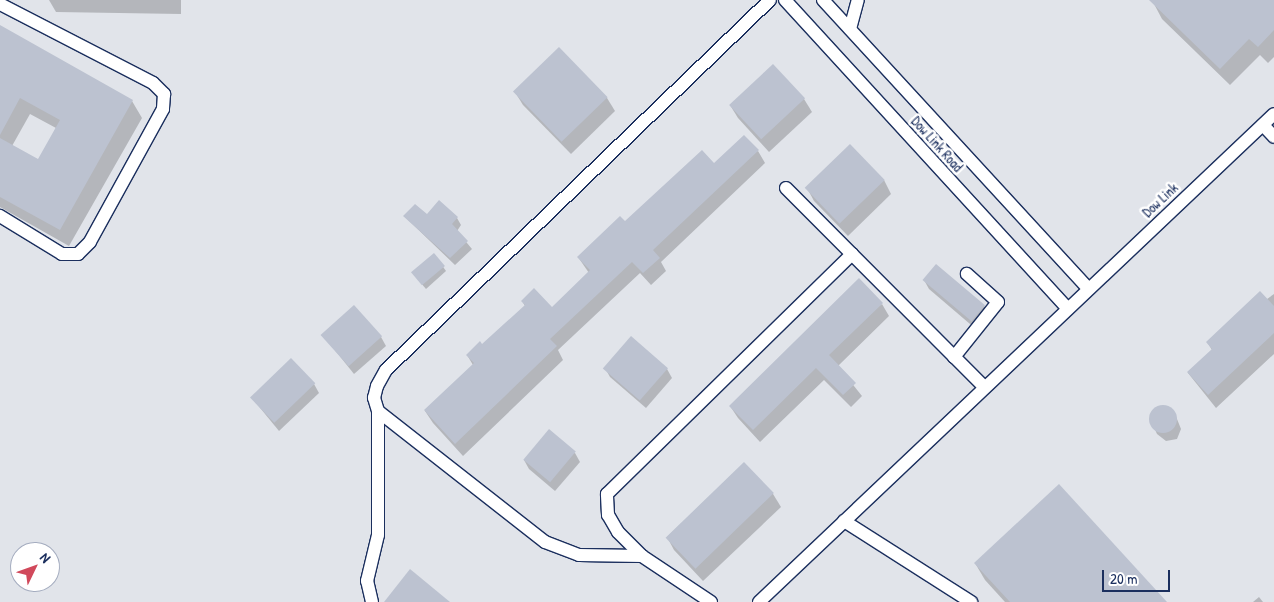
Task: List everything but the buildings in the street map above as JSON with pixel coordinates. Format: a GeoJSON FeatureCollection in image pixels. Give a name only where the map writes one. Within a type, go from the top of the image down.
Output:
{"type":"FeatureCollection","features":[{"type":"Feature","properties":{"kind":"lane"},"geometry":{"type":"LineString","coordinates":[[372,602],[367,581],[378,535],[378,411],[374,398],[376,386],[386,370],[770,0]]}},
{"type":"Feature","properties":{"kind":"lane","name":"Dow Link Road"},"geometry":{"type":"LineString","coordinates":[[785,0],[1067,308]]}},
{"type":"Feature","properties":{"kind":"lane"},"geometry":{"type":"LineString","coordinates":[[850,29],[858,0]]}},
{"type":"Feature","properties":{"kind":"lane","name":"Dow Link Road"},"geometry":{"type":"LineString","coordinates":[[828,3],[1088,288]]}},
{"type":"Feature","properties":{"kind":"lane"},"geometry":{"type":"LineString","coordinates":[[0,4],[153,83],[164,94],[163,109],[90,242],[78,254],[62,254],[0,216]]}},
{"type":"Feature","properties":{"kind":"lane","name":"Dow Link"},"geometry":{"type":"LineString","coordinates":[[759,602],[1088,288],[1274,114]]}},
{"type":"Feature","properties":{"kind":"lane"},"geometry":{"type":"LineString","coordinates":[[1263,125],[1274,137]]}},
{"type":"Feature","properties":{"kind":"lane"},"geometry":{"type":"LineString","coordinates":[[786,188],[984,387]]}},
{"type":"Feature","properties":{"kind":"lane"},"geometry":{"type":"LineString","coordinates":[[711,602],[642,556],[614,526],[608,515],[607,494],[852,254]]}},
{"type":"Feature","properties":{"kind":"lane"},"geometry":{"type":"LineString","coordinates":[[954,357],[998,302],[967,274]]}},
{"type":"Feature","properties":{"kind":"lane"},"geometry":{"type":"LineString","coordinates":[[378,411],[545,542],[579,555],[642,556]]}},
{"type":"Feature","properties":{"kind":"lane"},"geometry":{"type":"LineString","coordinates":[[844,520],[971,602]]}},
{"type":"Feature","properties":{"kind":"shaded area"},"geometry":{"type":"Polygon","coordinates":[[[0,0],[1274,0],[1274,602],[0,602],[0,0]]]}}]}
